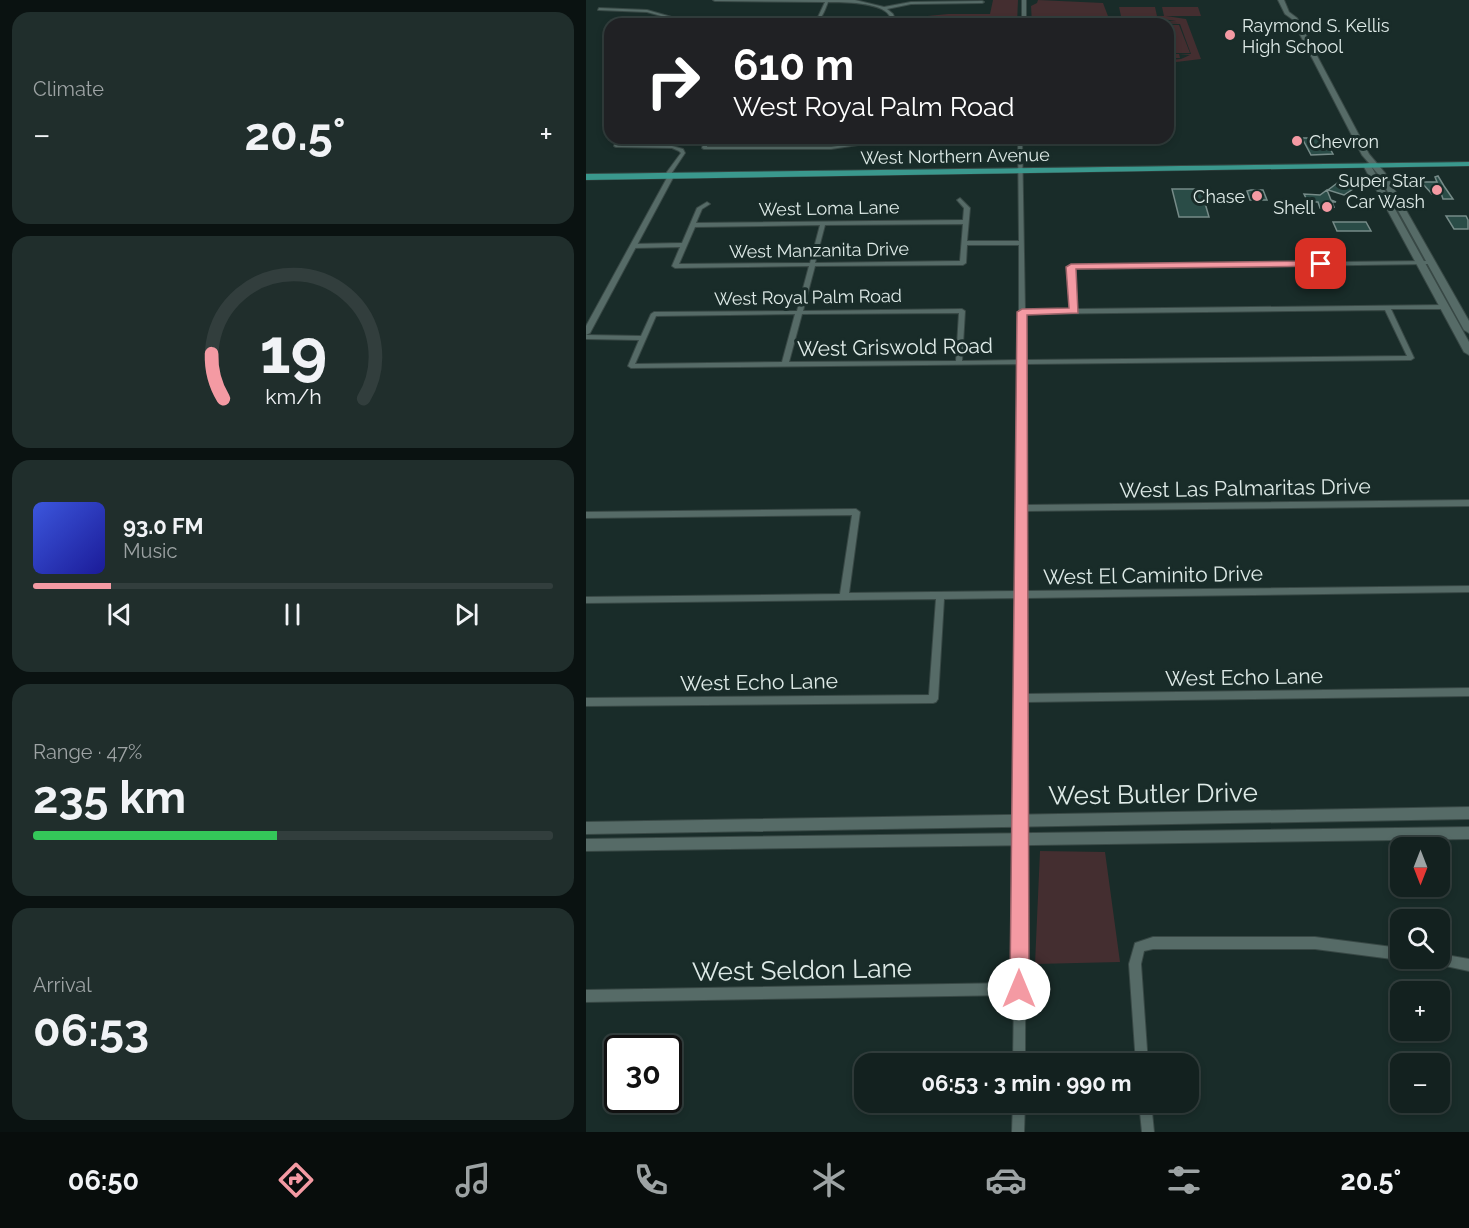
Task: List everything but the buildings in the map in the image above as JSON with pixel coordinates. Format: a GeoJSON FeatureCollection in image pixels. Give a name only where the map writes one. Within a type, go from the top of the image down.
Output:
{"type":"FeatureCollection","features":[{"type":"Feature","properties":{"kind":"main road"},"geometry":{"type":"LineString","coordinates":[[1280,0],[1287,13],[1294,18],[1391,209],[1468,332]]}},
{"type":"Feature","properties":{"kind":"main road"},"geometry":{"type":"LineString","coordinates":[[1289,0],[1296,13],[1294,18]]}},
{"type":"Feature","properties":{"kind":"main road"},"geometry":{"type":"LineString","coordinates":[[1370,166],[1417,238],[1444,307],[1468,352]]}},
{"type":"Feature","properties":{"kind":"main road","name":"West Northern Avenue"},"geometry":{"type":"LineString","coordinates":[[586,177],[1370,166],[1468,167]]}},
{"type":"Feature","properties":{"kind":"main road"},"geometry":{"type":"LineString","coordinates":[[1391,209],[1399,213],[1407,228],[1417,238]]}},
{"type":"Feature","properties":{"kind":"main road"},"geometry":{"type":"LineString","coordinates":[[1444,307],[1453,312],[1468,332]]}},
{"type":"Feature","properties":{"kind":"street"},"geometry":{"type":"LineString","coordinates":[[605,0],[599,9],[640,10],[672,18]]}},
{"type":"Feature","properties":{"kind":"street"},"geometry":{"type":"LineString","coordinates":[[715,0],[861,2],[884,8],[912,3],[982,2]]}},
{"type":"Feature","properties":{"kind":"street"},"geometry":{"type":"LineString","coordinates":[[1024,0],[1024,18]]}},
{"type":"Feature","properties":{"kind":"street"},"geometry":{"type":"LineString","coordinates":[[820,18],[827,1]]}},
{"type":"Feature","properties":{"kind":"street"},"geometry":{"type":"LineString","coordinates":[[760,10],[764,2]]}},
{"type":"Feature","properties":{"kind":"street"},"geometry":{"type":"LineString","coordinates":[[884,8],[893,18]]}},
{"type":"Feature","properties":{"kind":"street"},"geometry":{"type":"LineString","coordinates":[[617,144],[616,146],[664,147],[681,150]]}},
{"type":"Feature","properties":{"kind":"street"},"geometry":{"type":"LineString","coordinates":[[705,144],[704,148],[831,148],[851,144]]}},
{"type":"Feature","properties":{"kind":"street"},"geometry":{"type":"LineString","coordinates":[[1019,1053],[1022,508],[1020,144]]}},
{"type":"Feature","properties":{"kind":"street"},"geometry":{"type":"LineString","coordinates":[[664,147],[677,158]]}},
{"type":"Feature","properties":{"kind":"street"},"geometry":{"type":"LineString","coordinates":[[672,152],[681,150]]}},
{"type":"Feature","properties":{"kind":"street"},"geometry":{"type":"LineString","coordinates":[[644,338],[586,335],[677,158],[683,153],[681,150]]}},
{"type":"Feature","properties":{"kind":"street"},"geometry":{"type":"LineString","coordinates":[[960,200],[967,208],[965,243],[1022,243]]}},
{"type":"Feature","properties":{"kind":"street"},"geometry":{"type":"LineString","coordinates":[[633,246],[684,245],[700,208],[707,204]]}},
{"type":"Feature","properties":{"kind":"street","name":"West Loma Lane"},"geometry":{"type":"LineString","coordinates":[[693,225],[966,222]]}},
{"type":"Feature","properties":{"kind":"street"},"geometry":{"type":"LineString","coordinates":[[785,365],[823,224]]}},
{"type":"Feature","properties":{"kind":"street","name":"West Manzanita Drive"},"geometry":{"type":"LineString","coordinates":[[684,245],[675,266],[963,263],[965,243]]}},
{"type":"Feature","properties":{"kind":"street"},"geometry":{"type":"LineString","coordinates":[[1074,311],[1071,267],[1426,263]]}},
{"type":"Feature","properties":{"kind":"street"},"geometry":{"type":"LineString","coordinates":[[1022,312],[1444,307]]}},
{"type":"Feature","properties":{"kind":"street","name":"West Griswold Road"},"geometry":{"type":"LineString","coordinates":[[644,338],[631,366],[1411,358],[1387,308]]}},
{"type":"Feature","properties":{"kind":"street","name":"West Royal Palm Road"},"geometry":{"type":"LineString","coordinates":[[644,338],[654,314],[962,311],[959,362]]}},
{"type":"Feature","properties":{"kind":"street","name":"West Las Palmaritas Drive"},"geometry":{"type":"LineString","coordinates":[[1022,508],[1468,503]]}},
{"type":"Feature","properties":{"kind":"street"},"geometry":{"type":"LineString","coordinates":[[586,515],[856,512],[844,597]]}},
{"type":"Feature","properties":{"kind":"street","name":"West El Caminito Drive"},"geometry":{"type":"LineString","coordinates":[[586,600],[1468,589]]}},
{"type":"Feature","properties":{"kind":"street","name":"West Echo Lane"},"geometry":{"type":"LineString","coordinates":[[586,702],[933,699],[940,596]]}},
{"type":"Feature","properties":{"kind":"street","name":"West Echo Lane"},"geometry":{"type":"LineString","coordinates":[[1020,698],[1468,692]]}},
{"type":"Feature","properties":{"kind":"street","name":"West Butler Drive"},"geometry":{"type":"LineString","coordinates":[[586,828],[1468,813]]}},
{"type":"Feature","properties":{"kind":"street","name":"West Butler Drive"},"geometry":{"type":"LineString","coordinates":[[586,845],[1468,833]]}},
{"type":"Feature","properties":{"kind":"street"},"geometry":{"type":"LineString","coordinates":[[1141,1053],[1135,964],[1139,947],[1153,943],[1315,943],[1390,953]]}},
{"type":"Feature","properties":{"kind":"street"},"geometry":{"type":"LineString","coordinates":[[1450,962],[1468,965]]}},
{"type":"Feature","properties":{"kind":"street","name":"West Seldon Lane"},"geometry":{"type":"LineString","coordinates":[[586,996],[1019,989]]}},
{"type":"Feature","properties":{"kind":"street"},"geometry":{"type":"LineString","coordinates":[[1018,1132],[1019,1113]]}},
{"type":"Feature","properties":{"kind":"street"},"geometry":{"type":"LineString","coordinates":[[1146,1113],[1148,1132]]}},
{"type":"Feature","properties":{"kind":"shaded area"},"geometry":{"type":"Polygon","coordinates":[[[993,0],[1018,0],[1017,18],[907,18],[948,14],[990,14],[993,0]]]}},
{"type":"Feature","properties":{"kind":"shaded area"},"geometry":{"type":"Polygon","coordinates":[[[1038,0],[1103,3],[1109,18],[1032,18],[1031,6],[1038,0]]]}},
{"type":"Feature","properties":{"kind":"shaded area"},"geometry":{"type":"Polygon","coordinates":[[[1119,7],[1155,7],[1157,16],[1164,16],[1162,7],[1198,7],[1201,16],[1166,16],[1186,19],[1201,59],[1174,62],[1174,60],[1190,55],[1179,54],[1191,54],[1180,24],[1174,24],[1179,23],[1174,23],[1176,21],[1174,18],[1121,16],[1119,7]]]}},
{"type":"Feature","properties":{"kind":"shaded area"},"geometry":{"type":"Polygon","coordinates":[[[1174,25],[1179,25],[1190,53],[1174,53],[1174,25]]]}},
{"type":"Feature","properties":{"kind":"shaded area"},"geometry":{"type":"Polygon","coordinates":[[[1040,851],[1105,852],[1120,962],[1035,964],[1040,851]]]}},
{"type":"Feature","properties":{"kind":"place","name":"Raymond S. Kellis High School"},"geometry":{"type":"Point","coordinates":[1230,35]}},
{"type":"Feature","properties":{"kind":"place","name":"Chevron"},"geometry":{"type":"Point","coordinates":[1297,141]}},
{"type":"Feature","properties":{"kind":"place","name":"Super Star Car Wash"},"geometry":{"type":"Point","coordinates":[1437,190]}},
{"type":"Feature","properties":{"kind":"place","name":"Chase"},"geometry":{"type":"Point","coordinates":[1257,196]}},
{"type":"Feature","properties":{"kind":"place","name":"Shell"},"geometry":{"type":"Point","coordinates":[1327,207]}},
{"type":"Feature","properties":{"kind":"route"},"geometry":{"type":"LineString","coordinates":[[1019,989],[1022,312],[1074,311],[1071,267],[1321,264]]}}]}
